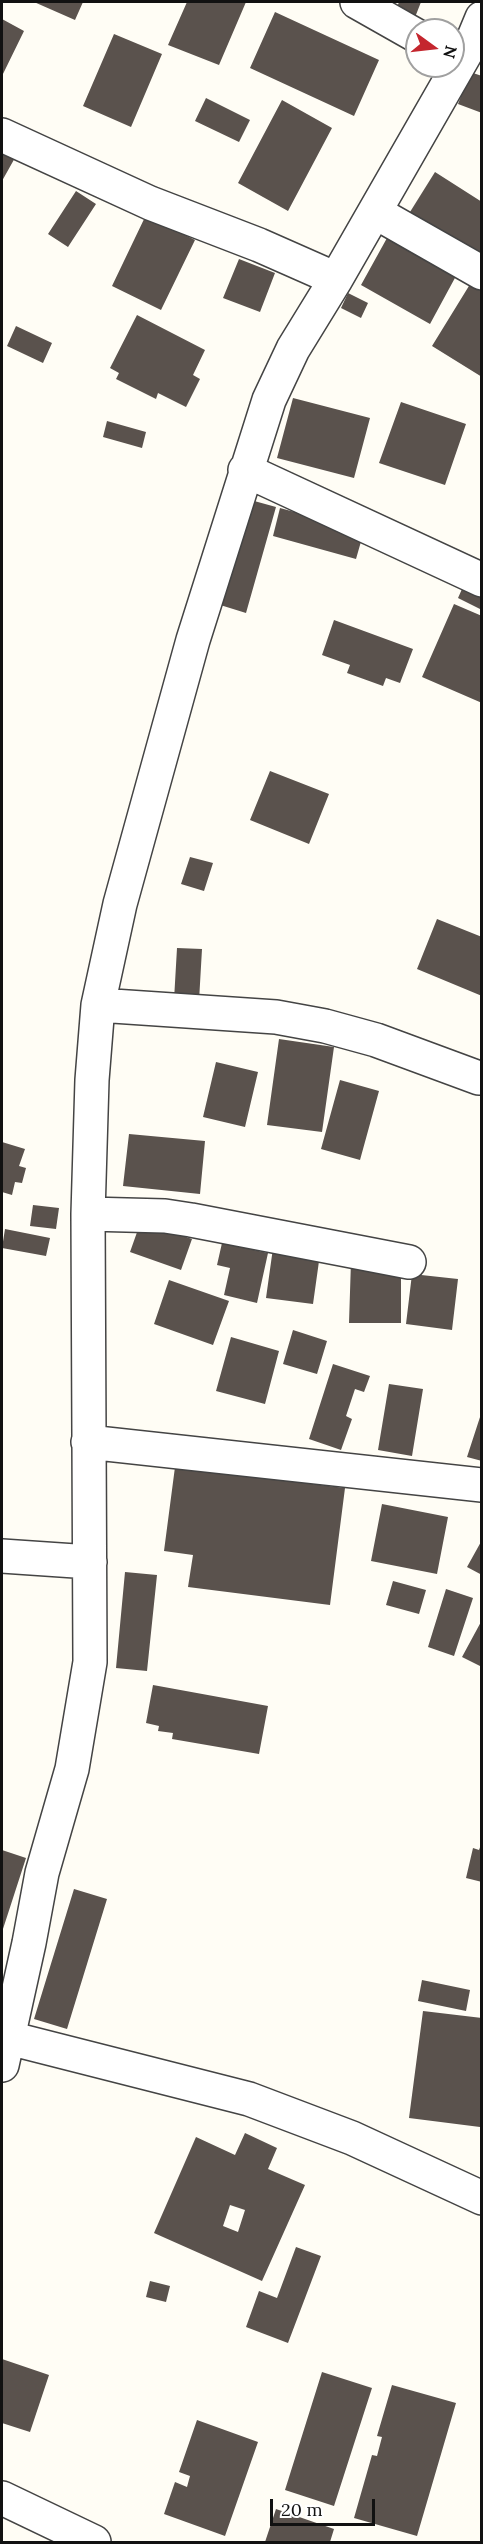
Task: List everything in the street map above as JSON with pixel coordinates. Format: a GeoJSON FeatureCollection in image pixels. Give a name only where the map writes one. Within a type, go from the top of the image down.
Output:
{"type":"FeatureCollection","features":[{"type":"Feature","properties":{"kind":"street"},"geometry":{"type":"LineString","coordinates":[[357,2],[405,29]]}},
{"type":"Feature","properties":{"kind":"street"},"geometry":{"type":"LineString","coordinates":[[470,45],[336,279],[293,349],[269,400],[193,640],[120,904],[98,1005],[92,1080],[88,1214],[90,1662],[72,1769],[42,1873],[5,2051],[249,2099],[352,2138],[482,2198]]}},
{"type":"Feature","properties":{"kind":"street"},"geometry":{"type":"LineString","coordinates":[[2,135],[150,203],[259,245],[336,279]]}},
{"type":"Feature","properties":{"kind":"street"},"geometry":{"type":"LineString","coordinates":[[375,212],[482,273]]}},
{"type":"Feature","properties":{"kind":"street"},"geometry":{"type":"LineString","coordinates":[[245,470],[482,580]]}},
{"type":"Feature","properties":{"kind":"street"},"geometry":{"type":"LineString","coordinates":[[98,1005],[276,1017],[325,1026],[376,1040],[479,1078]]}},
{"type":"Feature","properties":{"kind":"street"},"geometry":{"type":"LineString","coordinates":[[88,1214],[165,1216],[409,1262]]}},
{"type":"Feature","properties":{"kind":"street"},"geometry":{"type":"LineString","coordinates":[[88,1442],[482,1485]]}},
{"type":"Feature","properties":{"kind":"street"},"geometry":{"type":"LineString","coordinates":[[2,1556],[90,1562]]}},
{"type":"Feature","properties":{"kind":"street"},"geometry":{"type":"LineString","coordinates":[[2,2498],[94,2542]]}},
{"type":"Feature","properties":{"kind":"building"},"geometry":{"type":"Polygon","coordinates":[[[34,2],[83,2],[75,20],[34,2]]]}},
{"type":"Feature","properties":{"kind":"building"},"geometry":{"type":"Polygon","coordinates":[[[187,2],[246,2],[219,65],[168,45],[187,2]]]}},
{"type":"Feature","properties":{"kind":"building"},"geometry":{"type":"Polygon","coordinates":[[[399,2],[421,2],[415,18],[405,18],[405,22],[393,18],[399,2]]]}},
{"type":"Feature","properties":{"kind":"building"},"geometry":{"type":"Polygon","coordinates":[[[275,12],[379,60],[354,116],[250,68],[275,12]]]}},
{"type":"Feature","properties":{"kind":"building"},"geometry":{"type":"Polygon","coordinates":[[[2,19],[24,31],[2,76],[2,19]]]}},
{"type":"Feature","properties":{"kind":"building"},"geometry":{"type":"Polygon","coordinates":[[[114,34],[162,54],[131,127],[83,106],[114,34]]]}},
{"type":"Feature","properties":{"kind":"building"},"geometry":{"type":"Polygon","coordinates":[[[470,72],[482,76],[482,113],[458,104],[470,72]]]}},
{"type":"Feature","properties":{"kind":"building"},"geometry":{"type":"Polygon","coordinates":[[[206,98],[250,120],[239,142],[195,121],[206,98]]]}},
{"type":"Feature","properties":{"kind":"building"},"geometry":{"type":"Polygon","coordinates":[[[282,100],[332,128],[288,211],[238,183],[282,100]]]}},
{"type":"Feature","properties":{"kind":"building"},"geometry":{"type":"Polygon","coordinates":[[[2,147],[16,156],[2,181],[2,147]]]}},
{"type":"Feature","properties":{"kind":"building"},"geometry":{"type":"Polygon","coordinates":[[[435,172],[482,202],[482,249],[472,264],[405,220],[435,172]]]}},
{"type":"Feature","properties":{"kind":"building"},"geometry":{"type":"Polygon","coordinates":[[[76,191],[96,204],[68,247],[48,234],[76,191]]]}},
{"type":"Feature","properties":{"kind":"building"},"geometry":{"type":"Polygon","coordinates":[[[146,215],[195,240],[161,310],[112,286],[146,215]]]}},
{"type":"Feature","properties":{"kind":"building"},"geometry":{"type":"Polygon","coordinates":[[[387,238],[456,276],[430,324],[361,285],[387,238]]]}},
{"type":"Feature","properties":{"kind":"building"},"geometry":{"type":"Polygon","coordinates":[[[239,259],[275,273],[260,312],[223,298],[239,259]]]}},
{"type":"Feature","properties":{"kind":"building"},"geometry":{"type":"Polygon","coordinates":[[[472,281],[482,287],[482,377],[432,346],[472,281]]]}},
{"type":"Feature","properties":{"kind":"building"},"geometry":{"type":"Polygon","coordinates":[[[348,293],[368,303],[361,318],[341,308],[348,293]]]}},
{"type":"Feature","properties":{"kind":"building"},"geometry":{"type":"Polygon","coordinates":[[[137,315],[205,350],[193,375],[200,379],[186,407],[158,393],[156,399],[116,379],[119,373],[110,368],[137,315]]]}},
{"type":"Feature","properties":{"kind":"building"},"geometry":{"type":"Polygon","coordinates":[[[16,326],[52,343],[43,363],[7,346],[16,326]]]}},
{"type":"Feature","properties":{"kind":"building"},"geometry":{"type":"Polygon","coordinates":[[[293,398],[370,418],[354,478],[277,458],[293,398]]]}},
{"type":"Feature","properties":{"kind":"building"},"geometry":{"type":"Polygon","coordinates":[[[401,402],[466,424],[445,485],[379,463],[401,402]]]}},
{"type":"Feature","properties":{"kind":"building"},"geometry":{"type":"Polygon","coordinates":[[[107,421],[146,432],[142,448],[103,437],[107,421]]]}},
{"type":"Feature","properties":{"kind":"building"},"geometry":{"type":"Polygon","coordinates":[[[247,499],[276,507],[246,613],[217,604],[247,499]]]}},
{"type":"Feature","properties":{"kind":"building"},"geometry":{"type":"Polygon","coordinates":[[[280,508],[364,531],[356,559],[273,536],[280,508]]]}},
{"type":"Feature","properties":{"kind":"building"},"geometry":{"type":"Polygon","coordinates":[[[466,580],[482,588],[482,610],[458,598],[466,580]]]}},
{"type":"Feature","properties":{"kind":"building"},"geometry":{"type":"Polygon","coordinates":[[[454,604],[482,616],[482,703],[422,677],[454,604]]]}},
{"type":"Feature","properties":{"kind":"building"},"geometry":{"type":"Polygon","coordinates":[[[334,620],[413,649],[400,683],[386,678],[383,686],[347,673],[350,665],[322,655],[334,620]]]}},
{"type":"Feature","properties":{"kind":"building"},"geometry":{"type":"Polygon","coordinates":[[[270,771],[329,794],[309,844],[250,820],[270,771]]]}},
{"type":"Feature","properties":{"kind":"building"},"geometry":{"type":"Polygon","coordinates":[[[190,857],[213,863],[204,891],[181,884],[190,857]]]}},
{"type":"Feature","properties":{"kind":"building"},"geometry":{"type":"Polygon","coordinates":[[[437,919],[482,937],[482,996],[417,969],[437,919]]]}},
{"type":"Feature","properties":{"kind":"building"},"geometry":{"type":"Polygon","coordinates":[[[177,948],[202,949],[199,1001],[174,1000],[177,948]]]}},
{"type":"Feature","properties":{"kind":"building"},"geometry":{"type":"Polygon","coordinates":[[[279,1039],[334,1047],[322,1132],[267,1125],[279,1039]]]}},
{"type":"Feature","properties":{"kind":"building"},"geometry":{"type":"Polygon","coordinates":[[[216,1062],[258,1072],[245,1127],[203,1117],[216,1062]]]}},
{"type":"Feature","properties":{"kind":"building"},"geometry":{"type":"Polygon","coordinates":[[[340,1080],[379,1091],[360,1160],[321,1149],[340,1080]]]}},
{"type":"Feature","properties":{"kind":"building"},"geometry":{"type":"Polygon","coordinates":[[[129,1134],[205,1141],[200,1194],[123,1186],[129,1134]]]}},
{"type":"Feature","properties":{"kind":"building"},"geometry":{"type":"Polygon","coordinates":[[[2,1142],[25,1149],[19,1166],[26,1168],[22,1183],[15,1182],[12,1195],[2,1192],[2,1142]]]}},
{"type":"Feature","properties":{"kind":"building"},"geometry":{"type":"Polygon","coordinates":[[[33,1205],[59,1208],[56,1229],[30,1226],[33,1205]]]}},
{"type":"Feature","properties":{"kind":"building"},"geometry":{"type":"Polygon","coordinates":[[[141,1221],[192,1239],[181,1270],[130,1252],[141,1221]]]}},
{"type":"Feature","properties":{"kind":"building"},"geometry":{"type":"Polygon","coordinates":[[[5,1229],[50,1238],[46,1256],[2,1248],[5,1229]]]}},
{"type":"Feature","properties":{"kind":"building"},"geometry":{"type":"Polygon","coordinates":[[[222,1243],[268,1253],[257,1303],[224,1295],[230,1268],[217,1265],[222,1243]]]}},
{"type":"Feature","properties":{"kind":"building"},"geometry":{"type":"Polygon","coordinates":[[[273,1248],[320,1254],[313,1304],[266,1298],[273,1248]]]}},
{"type":"Feature","properties":{"kind":"building"},"geometry":{"type":"Polygon","coordinates":[[[351,1261],[401,1262],[401,1323],[349,1323],[351,1261]]]}},
{"type":"Feature","properties":{"kind":"building"},"geometry":{"type":"Polygon","coordinates":[[[412,1274],[458,1279],[452,1330],[406,1324],[412,1274]]]}},
{"type":"Feature","properties":{"kind":"building"},"geometry":{"type":"Polygon","coordinates":[[[169,1280],[229,1301],[213,1345],[154,1324],[169,1280]]]}},
{"type":"Feature","properties":{"kind":"building"},"geometry":{"type":"Polygon","coordinates":[[[293,1330],[327,1341],[317,1374],[283,1364],[293,1330]]]}},
{"type":"Feature","properties":{"kind":"building"},"geometry":{"type":"Polygon","coordinates":[[[231,1337],[279,1351],[265,1404],[216,1391],[231,1337]]]}},
{"type":"Feature","properties":{"kind":"building"},"geometry":{"type":"Polygon","coordinates":[[[333,1364],[370,1376],[364,1392],[355,1389],[346,1416],[352,1419],[341,1450],[309,1439],[333,1364]]]}},
{"type":"Feature","properties":{"kind":"building"},"geometry":{"type":"Polygon","coordinates":[[[389,1384],[423,1389],[412,1456],[378,1450],[389,1384]]]}},
{"type":"Feature","properties":{"kind":"building"},"geometry":{"type":"Polygon","coordinates":[[[482,1414],[482,1461],[467,1457],[482,1414]]]}},
{"type":"Feature","properties":{"kind":"building"},"geometry":{"type":"Polygon","coordinates":[[[175,1467],[345,1488],[330,1605],[188,1587],[193,1555],[164,1551],[175,1467]]]}},
{"type":"Feature","properties":{"kind":"building"},"geometry":{"type":"Polygon","coordinates":[[[382,1504],[448,1517],[437,1574],[371,1561],[382,1504]]]}},
{"type":"Feature","properties":{"kind":"building"},"geometry":{"type":"Polygon","coordinates":[[[482,1540],[482,1575],[467,1567],[482,1540]]]}},
{"type":"Feature","properties":{"kind":"building"},"geometry":{"type":"Polygon","coordinates":[[[125,1572],[157,1575],[147,1671],[116,1668],[125,1572]]]}},
{"type":"Feature","properties":{"kind":"building"},"geometry":{"type":"Polygon","coordinates":[[[393,1581],[426,1590],[419,1614],[386,1605],[393,1581]]]}},
{"type":"Feature","properties":{"kind":"building"},"geometry":{"type":"Polygon","coordinates":[[[446,1589],[473,1598],[454,1656],[428,1647],[446,1589]]]}},
{"type":"Feature","properties":{"kind":"building"},"geometry":{"type":"Polygon","coordinates":[[[482,1620],[482,1667],[462,1657],[482,1620]]]}},
{"type":"Feature","properties":{"kind":"building"},"geometry":{"type":"Polygon","coordinates":[[[153,1685],[268,1706],[259,1754],[172,1739],[173,1733],[158,1731],[159,1726],[146,1723],[153,1685]]]}},
{"type":"Feature","properties":{"kind":"building"},"geometry":{"type":"Polygon","coordinates":[[[482,1842],[482,1882],[466,1878],[473,1848],[479,1850],[482,1842]]]}},
{"type":"Feature","properties":{"kind":"building"},"geometry":{"type":"Polygon","coordinates":[[[2,1850],[26,1858],[2,1932],[2,1850]]]}},
{"type":"Feature","properties":{"kind":"building"},"geometry":{"type":"Polygon","coordinates":[[[74,1889],[107,1899],[67,2029],[34,2019],[74,1889]]]}},
{"type":"Feature","properties":{"kind":"building"},"geometry":{"type":"Polygon","coordinates":[[[422,1980],[470,1990],[466,2011],[418,2001],[422,1980]]]}},
{"type":"Feature","properties":{"kind":"building"},"geometry":{"type":"Polygon","coordinates":[[[423,2011],[482,2018],[480,2127],[409,2118],[423,2011]]]}},
{"type":"Feature","properties":{"kind":"building"},"geometry":{"type":"Polygon","coordinates":[[[245,2133],[277,2148],[268,2169],[305,2185],[262,2281],[154,2233],[196,2137],[235,2155],[245,2133]],[[230,2205],[223,2226],[238,2232],[245,2210],[230,2205]]]}},
{"type":"Feature","properties":{"kind":"building"},"geometry":{"type":"Polygon","coordinates":[[[296,2247],[321,2256],[288,2343],[246,2327],[259,2291],[277,2298],[296,2247]]]}},
{"type":"Feature","properties":{"kind":"building"},"geometry":{"type":"Polygon","coordinates":[[[150,2281],[170,2286],[166,2302],[146,2297],[150,2281]]]}},
{"type":"Feature","properties":{"kind":"building"},"geometry":{"type":"Polygon","coordinates":[[[2,2359],[49,2375],[30,2432],[2,2423],[2,2359]]]}},
{"type":"Feature","properties":{"kind":"building"},"geometry":{"type":"Polygon","coordinates":[[[322,2372],[372,2388],[334,2506],[285,2490],[322,2372]]]}},
{"type":"Feature","properties":{"kind":"building"},"geometry":{"type":"Polygon","coordinates":[[[392,2385],[456,2403],[417,2536],[354,2518],[372,2455],[377,2456],[382,2437],[377,2436],[392,2385]]]}},
{"type":"Feature","properties":{"kind":"building"},"geometry":{"type":"Polygon","coordinates":[[[197,2420],[258,2442],[225,2536],[164,2514],[175,2482],[187,2487],[190,2476],[179,2472],[197,2420]]]}},
{"type":"Feature","properties":{"kind":"building"},"geometry":{"type":"Polygon","coordinates":[[[276,2509],[334,2529],[330,2542],[265,2542],[276,2509]]]}}]}
